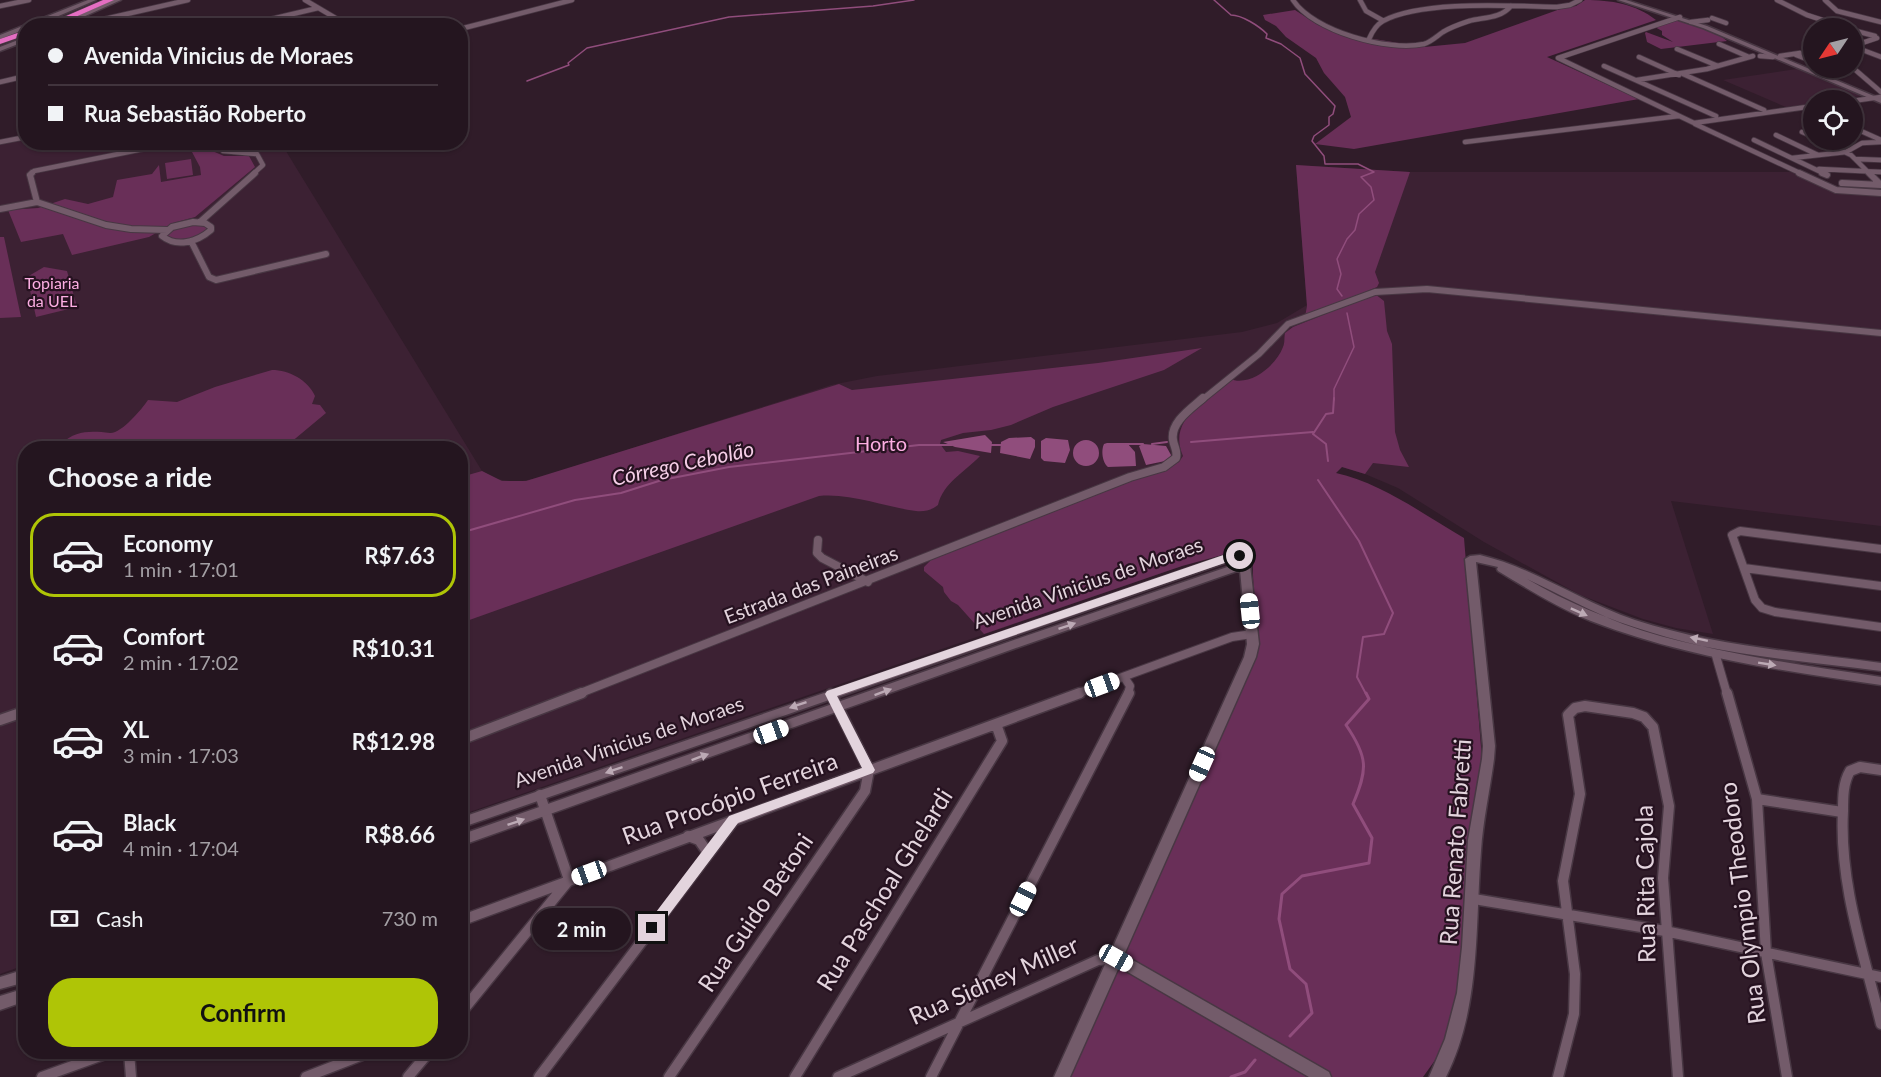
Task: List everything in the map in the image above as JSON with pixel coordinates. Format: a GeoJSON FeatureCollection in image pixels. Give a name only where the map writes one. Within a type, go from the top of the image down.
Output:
{"type":"FeatureCollection","features":[{"type":"Feature","properties":{"kind":"highway"},"geometry":{"type":"LineString","coordinates":[[60,18],[103,0]]}},
{"type":"Feature","properties":{"kind":"highway"},"geometry":{"type":"LineString","coordinates":[[66,18],[110,0]]}},
{"type":"Feature","properties":{"kind":"highway"},"geometry":{"type":"LineString","coordinates":[[0,43],[18,36]]}},
{"type":"Feature","properties":{"kind":"highway"},"geometry":{"type":"LineString","coordinates":[[0,43],[18,38]]}},
{"type":"Feature","properties":{"kind":"street"},"geometry":{"type":"LineString","coordinates":[[0,6],[29,0]]}},
{"type":"Feature","properties":{"kind":"street"},"geometry":{"type":"LineString","coordinates":[[47,18],[93,0]]}},
{"type":"Feature","properties":{"kind":"street"},"geometry":{"type":"LineString","coordinates":[[76,18],[118,0]]}},
{"type":"Feature","properties":{"kind":"street"},"geometry":{"type":"LineString","coordinates":[[109,18],[188,0]]}},
{"type":"Feature","properties":{"kind":"street"},"geometry":{"type":"LineString","coordinates":[[305,0],[335,18]]}},
{"type":"Feature","properties":{"kind":"street"},"geometry":{"type":"LineString","coordinates":[[468,27],[572,0]]}},
{"type":"Feature","properties":{"kind":"street"},"geometry":{"type":"LineString","coordinates":[[1293,0],[1295,6],[1307,18],[1327,27],[1369,39],[1409,45],[1426,44],[1448,29],[1503,14],[1511,6]]}},
{"type":"Feature","properties":{"kind":"street"},"geometry":{"type":"LineString","coordinates":[[1360,0],[1366,11],[1382,20]]}},
{"type":"Feature","properties":{"kind":"street"},"geometry":{"type":"LineString","coordinates":[[1420,0],[1424,7]]}},
{"type":"Feature","properties":{"kind":"street"},"geometry":{"type":"LineString","coordinates":[[1477,0],[1481,5]]}},
{"type":"Feature","properties":{"kind":"street"},"geometry":{"type":"LineString","coordinates":[[1521,0],[1527,6]]}},
{"type":"Feature","properties":{"kind":"street"},"geometry":{"type":"LineString","coordinates":[[1369,39],[1382,20],[1401,12],[1424,7],[1562,6],[1580,0]]}},
{"type":"Feature","properties":{"kind":"street"},"geometry":{"type":"LineString","coordinates":[[1620,0],[1693,22],[1876,97]]}},
{"type":"Feature","properties":{"kind":"street"},"geometry":{"type":"LineString","coordinates":[[1777,0],[1798,12],[1816,18]]}},
{"type":"Feature","properties":{"kind":"street"},"geometry":{"type":"LineString","coordinates":[[1825,0],[1835,10],[1881,22]]}},
{"type":"Feature","properties":{"kind":"street"},"geometry":{"type":"LineString","coordinates":[[276,18],[318,8]]}},
{"type":"Feature","properties":{"kind":"street"},"geometry":{"type":"LineString","coordinates":[[1679,17],[1558,58],[1836,190],[1881,193]]}},
{"type":"Feature","properties":{"kind":"street"},"geometry":{"type":"LineString","coordinates":[[1693,22],[1710,19],[1726,23]]}},
{"type":"Feature","properties":{"kind":"street"},"geometry":{"type":"LineString","coordinates":[[1693,22],[1737,42],[1756,55]]}},
{"type":"Feature","properties":{"kind":"street"},"geometry":{"type":"LineString","coordinates":[[0,43],[18,32]]}},
{"type":"Feature","properties":{"kind":"street"},"geometry":{"type":"LineString","coordinates":[[1863,33],[1878,37]]}},
{"type":"Feature","properties":{"kind":"street"},"geometry":{"type":"LineString","coordinates":[[1863,42],[1878,37]]}},
{"type":"Feature","properties":{"kind":"street"},"geometry":{"type":"LineString","coordinates":[[1737,42],[1751,44]]}},
{"type":"Feature","properties":{"kind":"street"},"geometry":{"type":"LineString","coordinates":[[1719,44],[1746,57]]}},
{"type":"Feature","properties":{"kind":"street"},"geometry":{"type":"LineString","coordinates":[[1677,50],[1718,66]]}},
{"type":"Feature","properties":{"kind":"street"},"geometry":{"type":"LineString","coordinates":[[1863,50],[1881,57]]}},
{"type":"Feature","properties":{"kind":"street"},"geometry":{"type":"LineString","coordinates":[[1636,80],[1680,75],[1756,55],[1803,53]]}},
{"type":"Feature","properties":{"kind":"street"},"geometry":{"type":"LineString","coordinates":[[1639,57],[1764,110]]}},
{"type":"Feature","properties":{"kind":"street"},"geometry":{"type":"LineString","coordinates":[[1604,66],[1716,116]]}},
{"type":"Feature","properties":{"kind":"street"},"geometry":{"type":"LineString","coordinates":[[1651,87],[1680,75]]}},
{"type":"Feature","properties":{"kind":"street"},"geometry":{"type":"LineString","coordinates":[[1863,75],[1876,97]]}},
{"type":"Feature","properties":{"kind":"street"},"geometry":{"type":"LineString","coordinates":[[0,82],[18,78]]}},
{"type":"Feature","properties":{"kind":"street"},"geometry":{"type":"LineString","coordinates":[[1694,123],[1803,111]]}},
{"type":"Feature","properties":{"kind":"street"},"geometry":{"type":"LineString","coordinates":[[1465,142],[1679,116]]}},
{"type":"Feature","properties":{"kind":"street"},"geometry":{"type":"LineString","coordinates":[[1863,133],[1881,142]]}},
{"type":"Feature","properties":{"kind":"street"},"geometry":{"type":"LineString","coordinates":[[1776,135],[1820,155]]}},
{"type":"Feature","properties":{"kind":"street"},"geometry":{"type":"LineString","coordinates":[[0,142],[18,139]]}},
{"type":"Feature","properties":{"kind":"street"},"geometry":{"type":"LineString","coordinates":[[1754,140],[1827,176]]}},
{"type":"Feature","properties":{"kind":"street"},"geometry":{"type":"LineString","coordinates":[[1863,144],[1881,142]]}},
{"type":"Feature","properties":{"kind":"street"},"geometry":{"type":"LineString","coordinates":[[1850,155],[1863,146],[1881,142]]}},
{"type":"Feature","properties":{"kind":"street"},"geometry":{"type":"LineString","coordinates":[[37,202],[30,174],[139,150]]}},
{"type":"Feature","properties":{"kind":"street"},"geometry":{"type":"LineString","coordinates":[[200,222],[263,165],[257,154],[223,152],[221,150]]}},
{"type":"Feature","properties":{"kind":"street"},"geometry":{"type":"LineString","coordinates":[[1840,150],[1850,155],[1881,185]]}},
{"type":"Feature","properties":{"kind":"street"},"geometry":{"type":"LineString","coordinates":[[1850,155],[1855,150]]}},
{"type":"Feature","properties":{"kind":"street"},"geometry":{"type":"LineString","coordinates":[[1793,159],[1820,155],[1850,155],[1881,160]]}},
{"type":"Feature","properties":{"kind":"street"},"geometry":{"type":"LineString","coordinates":[[1813,169],[1881,172]]}},
{"type":"Feature","properties":{"kind":"street"},"geometry":{"type":"LineString","coordinates":[[1842,183],[1881,185]]}},
{"type":"Feature","properties":{"kind":"street"},"geometry":{"type":"LineString","coordinates":[[0,210],[37,202],[106,225],[130,229],[167,230],[186,223],[200,222],[209,225],[211,230],[204,236],[191,241],[175,242],[164,239],[162,236],[167,230]]}},
{"type":"Feature","properties":{"kind":"street"},"geometry":{"type":"LineString","coordinates":[[191,241],[208,277],[216,280],[326,254]]}},
{"type":"Feature","properties":{"kind":"street","name":"Estrada das Paineiras"},"geometry":{"type":"LineString","coordinates":[[468,737],[1174,462],[1179,455],[1172,438],[1184,414],[1259,354],[1288,324],[1376,292],[1427,289],[1881,333]]}},
{"type":"Feature","properties":{"kind":"street"},"geometry":{"type":"LineString","coordinates":[[1881,549],[1740,531],[1734,532],[1732,537],[1755,600],[1762,608],[1775,612],[1881,627]]}},
{"type":"Feature","properties":{"kind":"street"},"geometry":{"type":"LineString","coordinates":[[818,540],[817,553],[822,558],[868,582]]}},
{"type":"Feature","properties":{"kind":"street","name":"Avenida Vinicius de Moraes"},"geometry":{"type":"LineString","coordinates":[[468,820],[1235,554],[1240,556],[1245,565],[468,838]]}},
{"type":"Feature","properties":{"kind":"street","name":"Rua Renato Fabretti"},"geometry":{"type":"LineString","coordinates":[[1437,1077],[1444,1067],[1461,1013],[1470,954],[1474,899],[1474,853],[1489,746],[1468,562],[1476,557],[1492,562]]}},
{"type":"Feature","properties":{"kind":"street"},"geometry":{"type":"LineString","coordinates":[[1492,562],[1530,588],[1596,620],[1652,640],[1716,656],[1881,681]]}},
{"type":"Feature","properties":{"kind":"street"},"geometry":{"type":"LineString","coordinates":[[1492,562],[1522,572],[1602,611],[1651,629],[1747,648],[1881,667]]}},
{"type":"Feature","properties":{"kind":"street"},"geometry":{"type":"LineString","coordinates":[[1062,1077],[1250,657],[1253,644],[1245,565]]}},
{"type":"Feature","properties":{"kind":"street"},"geometry":{"type":"LineString","coordinates":[[1744,568],[1881,586]]}},
{"type":"Feature","properties":{"kind":"street","name":"Rua Procópio Ferreira"},"geometry":{"type":"LineString","coordinates":[[468,918],[1232,636],[1252,634]]}},
{"type":"Feature","properties":{"kind":"street","name":"Rua Olympio Theodoro"},"geometry":{"type":"LineString","coordinates":[[1716,656],[1757,799],[1766,953],[1788,1077]]}},
{"type":"Feature","properties":{"kind":"street"},"geometry":{"type":"LineString","coordinates":[[931,1077],[1130,691],[1130,686],[1124,677]]}},
{"type":"Feature","properties":{"kind":"street"},"geometry":{"type":"LineString","coordinates":[[831,694],[869,770]]}},
{"type":"Feature","properties":{"kind":"street","name":"Rua Rita Cajola"},"geometry":{"type":"LineString","coordinates":[[1567,914],[1563,881],[1580,794],[1568,715],[1575,708],[1633,713],[1644,717],[1653,727],[1669,806],[1663,878],[1665,931],[1678,1077]]}},
{"type":"Feature","properties":{"kind":"street"},"geometry":{"type":"LineString","coordinates":[[0,720],[18,714]]}},
{"type":"Feature","properties":{"kind":"street","name":"Rua Paschoal Ghelardi"},"geometry":{"type":"LineString","coordinates":[[795,1077],[1002,741],[996,724]]}},
{"type":"Feature","properties":{"kind":"street"},"geometry":{"type":"LineString","coordinates":[[1881,770],[1855,768],[1850,771],[1844,788],[1842,812],[1844,872],[1876,976],[1881,1024]]}},
{"type":"Feature","properties":{"kind":"street","name":"Rua Guido Betoni"},"geometry":{"type":"LineString","coordinates":[[669,1077],[865,791],[869,770]]}},
{"type":"Feature","properties":{"kind":"street"},"geometry":{"type":"LineString","coordinates":[[468,1004],[569,880],[540,795]]}},
{"type":"Feature","properties":{"kind":"street"},"geometry":{"type":"LineString","coordinates":[[1757,799],[1842,812]]}},
{"type":"Feature","properties":{"kind":"street"},"geometry":{"type":"LineString","coordinates":[[538,1077],[734,820]]}},
{"type":"Feature","properties":{"kind":"street"},"geometry":{"type":"LineString","coordinates":[[688,836],[699,840],[708,853]]}},
{"type":"Feature","properties":{"kind":"street"},"geometry":{"type":"LineString","coordinates":[[1474,899],[1665,931],[1876,976]]}},
{"type":"Feature","properties":{"kind":"street"},"geometry":{"type":"LineString","coordinates":[[1558,1077],[1574,1014],[1575,974],[1567,914]]}},
{"type":"Feature","properties":{"kind":"street"},"geometry":{"type":"LineString","coordinates":[[1116,958],[1323,1077]]}},
{"type":"Feature","properties":{"kind":"street","name":"Rua Sidney Miller"},"geometry":{"type":"LineString","coordinates":[[838,1077],[1098,960],[1116,958]]}},
{"type":"Feature","properties":{"kind":"street"},"geometry":{"type":"LineString","coordinates":[[0,983],[18,977]]}},
{"type":"Feature","properties":{"kind":"street"},"geometry":{"type":"LineString","coordinates":[[0,1003],[18,997]]}},
{"type":"Feature","properties":{"kind":"street"},"geometry":{"type":"LineString","coordinates":[[42,1077],[92,1059]]}},
{"type":"Feature","properties":{"kind":"street"},"geometry":{"type":"LineString","coordinates":[[130,1059],[131,1077]]}},
{"type":"Feature","properties":{"kind":"street"},"geometry":{"type":"LineString","coordinates":[[306,1077],[352,1059]]}},
{"type":"Feature","properties":{"kind":"street"},"geometry":{"type":"LineString","coordinates":[[408,1077],[423,1059]]}},
{"type":"Feature","properties":{"kind":"shaded area"},"geometry":{"type":"Polygon","coordinates":[[[1797,69],[1803,72],[1803,78],[1818,78],[1847,90],[1803,90],[1803,106],[1788,108],[1723,80],[1797,69]]]}},
{"type":"Feature","properties":{"kind":"shaded area"},"geometry":{"type":"Polygon","coordinates":[[[18,136],[18,150],[285,150],[464,441],[18,441],[18,968],[0,974],[0,140],[18,136]]]}},
{"type":"Feature","properties":{"kind":"shaded area"},"geometry":{"type":"Polygon","coordinates":[[[1296,165],[1410,172],[1796,172],[1837,192],[1881,194],[1881,526],[1671,501],[1713,634],[1676,628],[1643,619],[1580,595],[1484,542],[1398,488],[1342,467],[1182,566],[468,813],[468,448],[482,471],[496,479],[517,482],[538,478],[831,385],[877,376],[1242,332],[1277,323],[1307,305],[1296,165]]]}},
{"type":"Feature","properties":{"kind":"shaded area"},"geometry":{"type":"Polygon","coordinates":[[[985,435],[992,442],[991,453],[955,447],[943,442],[985,435]]]}},
{"type":"Feature","properties":{"kind":"shaded area"},"geometry":{"type":"Polygon","coordinates":[[[1031,437],[1035,440],[1035,447],[1030,459],[1000,453],[1001,442],[1009,438],[1031,437]]]}},
{"type":"Feature","properties":{"kind":"shaded area"},"geometry":{"type":"Polygon","coordinates":[[[1046,438],[1068,440],[1070,450],[1065,463],[1044,461],[1041,458],[1041,441],[1046,438]]]}},
{"type":"Feature","properties":{"kind":"shaded area"},"geometry":{"type":"Polygon","coordinates":[[[1086,440],[1095,444],[1099,453],[1095,462],[1086,466],[1077,462],[1073,453],[1077,444],[1086,440]]]}},
{"type":"Feature","properties":{"kind":"shaded area"},"geometry":{"type":"Polygon","coordinates":[[[1127,443],[1135,452],[1136,466],[1108,467],[1102,453],[1104,444],[1127,443]]]}},
{"type":"Feature","properties":{"kind":"shaded area"},"geometry":{"type":"Polygon","coordinates":[[[1143,444],[1166,446],[1171,455],[1170,460],[1146,465],[1139,446],[1143,444]]]}},
{"type":"Feature","properties":{"kind":"green space"},"geometry":{"type":"Polygon","coordinates":[[[1585,0],[1623,4],[1640,10],[1656,20],[1547,57],[1639,99],[1354,149],[1315,144],[1351,117],[1345,97],[1324,73],[1316,58],[1265,20],[1263,15],[1295,10],[1318,25],[1349,35],[1424,47],[1465,43],[1563,8],[1576,6],[1585,0]]]}},
{"type":"Feature","properties":{"kind":"green space"},"geometry":{"type":"Polygon","coordinates":[[[1674,19],[1702,27],[1727,41],[1661,49],[1647,42],[1646,32],[1673,42],[1655,27],[1674,19]]]}},
{"type":"Feature","properties":{"kind":"green space"},"geometry":{"type":"Polygon","coordinates":[[[210,150],[224,156],[249,156],[255,167],[195,217],[173,223],[149,237],[72,255],[63,234],[21,242],[8,210],[38,208],[65,199],[88,204],[113,197],[117,180],[152,174],[159,165],[161,182],[201,175],[200,167],[192,152],[210,150]]]}},
{"type":"Feature","properties":{"kind":"green space"},"geometry":{"type":"Polygon","coordinates":[[[191,159],[193,175],[167,179],[165,163],[191,159]]]}},
{"type":"Feature","properties":{"kind":"green space"},"geometry":{"type":"Polygon","coordinates":[[[1296,165],[1410,172],[1375,272],[1379,283],[1377,287],[1305,317],[1307,306],[1296,165]]]}},
{"type":"Feature","properties":{"kind":"green space"},"geometry":{"type":"Polygon","coordinates":[[[195,224],[206,226],[206,231],[182,240],[167,237],[172,229],[195,224]]]}},
{"type":"Feature","properties":{"kind":"green space"},"geometry":{"type":"Polygon","coordinates":[[[0,237],[4,237],[21,317],[0,318],[0,237]]]}},
{"type":"Feature","properties":{"kind":"green space","name":"Topiaria da UEL"},"geometry":{"type":"Polygon","coordinates":[[[44,267],[67,271],[77,307],[36,317],[27,277],[44,267]]]}},
{"type":"Feature","properties":{"kind":"green space"},"geometry":{"type":"Polygon","coordinates":[[[1375,294],[1384,301],[1387,331],[1392,344],[1395,432],[1400,450],[1409,467],[1373,463],[1365,474],[1342,467],[1336,473],[1386,492],[1464,538],[1482,759],[1465,894],[1458,1006],[1438,1056],[1423,1077],[1332,1077],[1124,954],[1253,661],[1255,629],[1252,547],[1182,566],[984,634],[958,605],[951,601],[943,587],[924,571],[924,567],[931,560],[1179,462],[1183,456],[1179,443],[1180,432],[1185,421],[1200,403],[1230,379],[1246,380],[1268,368],[1280,354],[1285,333],[1293,327],[1375,294]]]}},
{"type":"Feature","properties":{"kind":"green space","name":"Horto"},"geometry":{"type":"Polygon","coordinates":[[[1202,348],[1164,370],[1053,407],[1011,425],[963,433],[941,440],[940,444],[946,452],[958,451],[980,456],[950,484],[938,505],[931,509],[916,511],[856,498],[819,496],[468,621],[468,475],[482,471],[502,481],[526,481],[839,384],[852,390],[1098,363],[1202,348]]]}},
{"type":"Feature","properties":{"kind":"green space"},"geometry":{"type":"Polygon","coordinates":[[[278,370],[291,374],[308,385],[315,396],[312,404],[320,405],[326,413],[292,441],[65,441],[78,434],[110,433],[120,430],[148,400],[177,402],[215,387],[278,370]]]}},
{"type":"Feature","properties":{"kind":"green space"},"geometry":{"type":"Polygon","coordinates":[[[1117,964],[1281,1060],[1307,1077],[1068,1077],[1117,964]]]}},
{"type":"Feature","properties":{"kind":"waterway"},"geometry":{"type":"LineString","coordinates":[[527,81],[569,65],[568,63],[587,48],[729,17],[873,6],[914,0]]}},
{"type":"Feature","properties":{"kind":"waterway"},"geometry":{"type":"LineString","coordinates":[[1214,0],[1231,15],[1255,24],[1267,34],[1266,38],[1281,44],[1300,58],[1305,74],[1335,106],[1333,114],[1329,117],[1329,125],[1314,136],[1312,141],[1324,156],[1325,164],[1358,164],[1374,172],[1361,177],[1371,187],[1374,200],[1359,214],[1355,230],[1347,239],[1337,259],[1341,274],[1337,289],[1342,296]]}},
{"type":"Feature","properties":{"kind":"waterway"},"geometry":{"type":"LineString","coordinates":[[1334,398],[1334,389],[1354,347],[1347,313]]}},
{"type":"Feature","properties":{"kind":"waterway","name":"Córrego Cebolão"},"geometry":{"type":"LineString","coordinates":[[1328,461],[1326,444],[1313,434],[1326,414],[1333,413],[1334,398]]}},
{"type":"Feature","properties":{"kind":"waterway","name":"Córrego Cebolão"},"geometry":{"type":"LineString","coordinates":[[1191,442],[1313,432]]}},
{"type":"Feature","properties":{"kind":"waterway","name":"Córrego Cebolão"},"geometry":{"type":"LineString","coordinates":[[1152,444],[1167,442]]}},
{"type":"Feature","properties":{"kind":"waterway","name":"Córrego Cebolão"},"geometry":{"type":"LineString","coordinates":[[1125,444],[1143,444]]}},
{"type":"Feature","properties":{"kind":"waterway","name":"Córrego Cebolão"},"geometry":{"type":"LineString","coordinates":[[468,531],[575,500],[621,493],[662,480],[729,467],[919,445],[952,445]]}},
{"type":"Feature","properties":{"kind":"waterway","name":"Córrego Cebolão"},"geometry":{"type":"LineString","coordinates":[[990,445],[1003,445]]}},
{"type":"Feature","properties":{"kind":"waterway"},"geometry":{"type":"LineString","coordinates":[[1318,480],[1359,541],[1393,613],[1384,634],[1363,637],[1357,677],[1366,694]]}},
{"type":"Feature","properties":{"kind":"waterway"},"geometry":{"type":"LineString","coordinates":[[1290,1036],[1312,1013],[1306,984],[1290,969],[1279,919],[1282,894],[1302,876],[1369,863],[1372,838],[1353,804],[1363,772],[1362,755],[1346,725],[1369,699],[1366,693]]}},
{"type":"Feature","properties":{"kind":"waterway"},"geometry":{"type":"LineString","coordinates":[[1231,1077],[1245,1072],[1255,1060]]}},
{"type":"Feature","properties":{"kind":"route"},"geometry":{"type":"LineString","coordinates":[[652,928],[734,820],[869,770],[831,694],[1235,554],[1240,556]]}}]}
